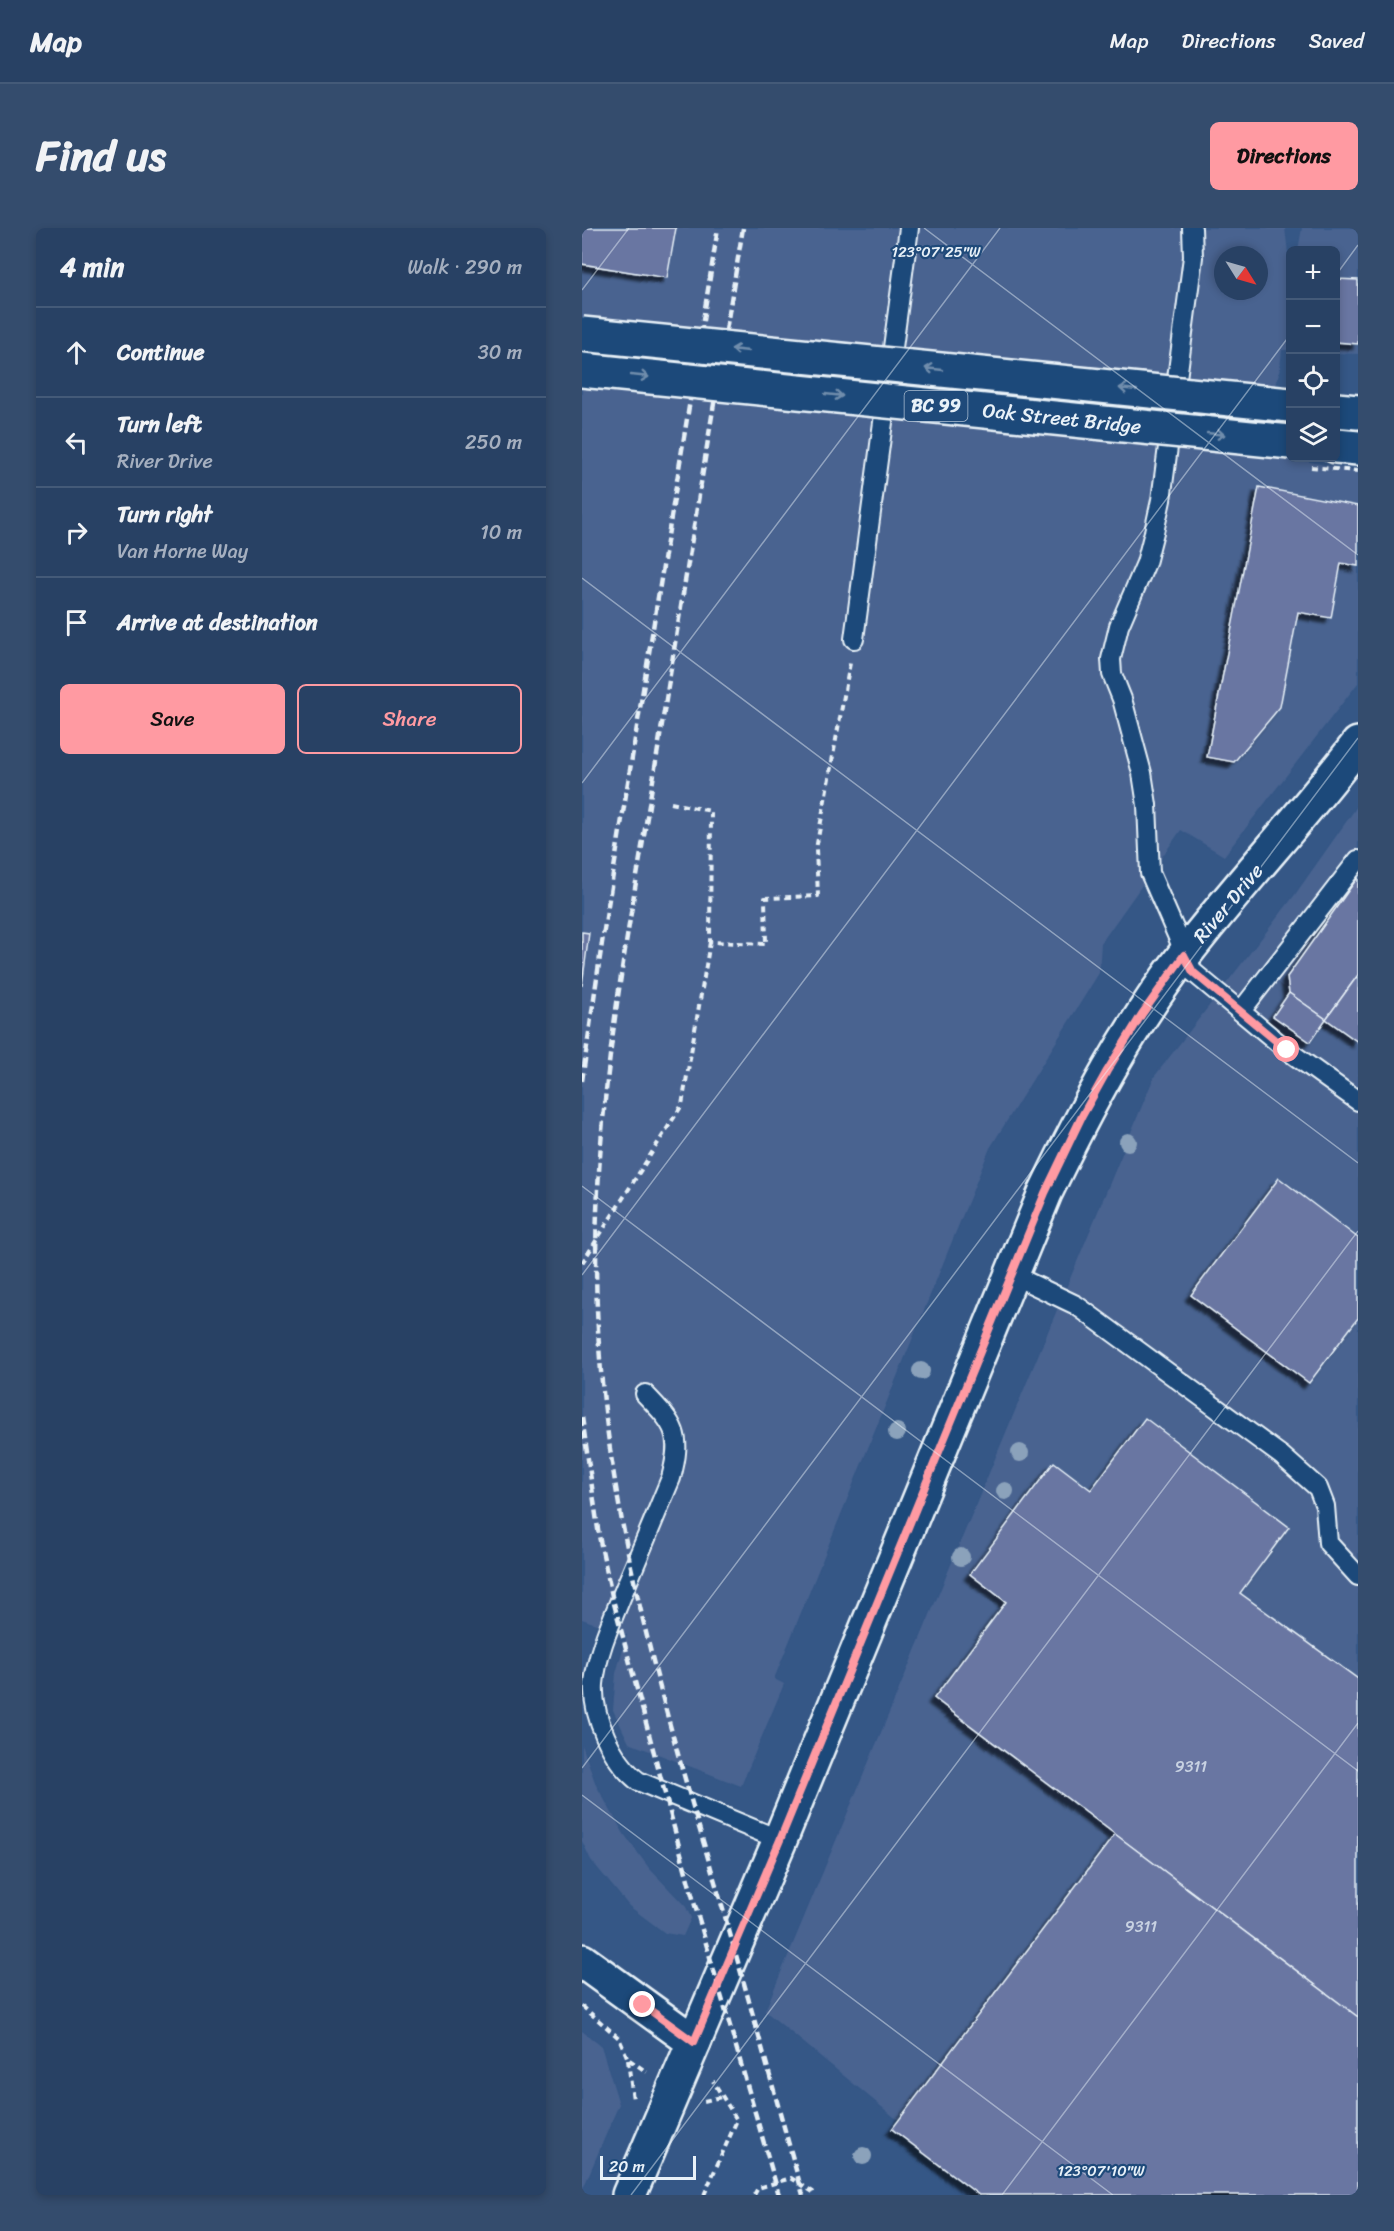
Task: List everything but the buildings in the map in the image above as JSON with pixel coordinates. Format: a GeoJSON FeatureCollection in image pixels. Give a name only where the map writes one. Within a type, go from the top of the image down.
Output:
{"type":"FeatureCollection","features":[{"type":"Feature","properties":{"kind":"main road","name":"Oak Street Bridge"},"geometry":{"type":"LineString","coordinates":[[582,334],[1286,405]]}},
{"type":"Feature","properties":{"kind":"main road","name":"Oak Street Bridge"},"geometry":{"type":"LineString","coordinates":[[582,370],[1286,441]]}},
{"type":"Feature","properties":{"kind":"main road"},"geometry":{"type":"LineString","coordinates":[[1340,410],[1358,412]]}},
{"type":"Feature","properties":{"kind":"main road"},"geometry":{"type":"LineString","coordinates":[[1340,446],[1358,448]]}},
{"type":"Feature","properties":{"kind":"main road","name":"River Drive"},"geometry":{"type":"LineString","coordinates":[[629,2195],[780,1840],[1045,1193],[1082,1116],[1142,1014],[1184,955],[1353,760]]}},
{"type":"Feature","properties":{"kind":"main road"},"geometry":{"type":"LineString","coordinates":[[582,1961],[694,2042]]}},
{"type":"Feature","properties":{"kind":"lane"},"geometry":{"type":"LineString","coordinates":[[854,639],[909,228]]}},
{"type":"Feature","properties":{"kind":"lane"},"geometry":{"type":"LineString","coordinates":[[1192,228],[1193,258],[1161,500],[1146,563],[1119,626],[1111,659],[1112,674],[1122,699],[1142,773],[1147,806],[1149,873],[1193,972],[1287,1050],[1358,1101]]}},
{"type":"Feature","properties":{"kind":"lane"},"geometry":{"type":"LineString","coordinates":[[1241,1011],[1358,860]]}},
{"type":"Feature","properties":{"kind":"lane"},"geometry":{"type":"LineString","coordinates":[[1011,1274],[1076,1305],[1282,1456],[1318,1488],[1325,1506],[1328,1543],[1358,1576]]}},
{"type":"Feature","properties":{"kind":"lane"},"geometry":{"type":"LineString","coordinates":[[645,1394],[668,1417],[673,1427],[677,1452],[671,1478],[609,1628],[594,1684],[597,1720],[622,1766],[638,1781],[780,1840]]}},
{"type":"Feature","properties":{"kind":"path"},"geometry":{"type":"LineString","coordinates":[[710,942],[766,944],[765,898],[818,896],[816,849],[854,639]]}},
{"type":"Feature","properties":{"kind":"path"},"geometry":{"type":"LineString","coordinates":[[582,1263],[682,1105],[710,942],[711,811],[671,803]]}},
{"type":"Feature","properties":{"kind":"path"},"geometry":{"type":"LineString","coordinates":[[582,2006],[619,2038],[628,2059],[641,2068]]}},
{"type":"Feature","properties":{"kind":"path"},"geometry":{"type":"LineString","coordinates":[[704,2195],[737,2121]]}},
{"type":"Feature","properties":{"kind":"path"},"geometry":{"type":"LineString","coordinates":[[754,2195],[758,2188],[791,2178],[813,2192],[814,2195]]}},
{"type":"Feature","properties":{"kind":"shaded area"},"geometry":{"type":"Polygon","coordinates":[[[582,228],[1285,228],[1287,246],[1286,350],[1282,350],[1261,453],[1286,458],[1286,462],[1310,462],[1358,471],[1358,683],[1224,856],[1181,830],[1101,943],[1099,973],[990,1148],[774,1679],[784,1684],[741,1786],[629,1743],[613,1710],[616,1673],[627,1635],[582,1619],[582,228]]]}},
{"type":"Feature","properties":{"kind":"shaded area"},"geometry":{"type":"Polygon","coordinates":[[[1302,228],[1358,228],[1358,354],[1340,353],[1340,246],[1299,246],[1302,228]]]}},
{"type":"Feature","properties":{"kind":"shaded area"},"geometry":{"type":"Polygon","coordinates":[[[1358,805],[1358,2195],[989,2195],[765,2011],[1154,1077],[1294,896],[1358,805]]]}},
{"type":"Feature","properties":{"kind":"shaded area"},"geometry":{"type":"Polygon","coordinates":[[[582,1745],[596,1785],[624,1834],[649,1868],[686,1907],[691,1918],[683,1936],[665,1933],[629,1906],[591,1860],[582,1841],[582,1745]]]}},
{"type":"Feature","properties":{"kind":"shaded area"},"geometry":{"type":"Polygon","coordinates":[[[582,2031],[601,2046],[619,2104],[582,2191],[582,2031]]]}},
{"type":"Feature","properties":{"kind":"railway"},"geometry":{"type":"LineString","coordinates":[[582,1081],[603,936],[718,228]]}},
{"type":"Feature","properties":{"kind":"railway"},"geometry":{"type":"LineString","coordinates":[[743,228],[617,1006],[601,1141],[596,1277],[605,1413],[627,1547],[641,1613],[675,1745],[803,2195]]}},
{"type":"Feature","properties":{"kind":"railway"},"geometry":{"type":"LineString","coordinates":[[582,1417],[599,1536],[612,1596],[694,1902],[779,2195]]}},
{"type":"Feature","properties":{"kind":"route"},"geometry":{"type":"LineString","coordinates":[[643,2005],[694,2042],[780,1840],[1045,1193],[1082,1116],[1142,1014],[1184,955],[1193,972],[1287,1050]]}}]}
